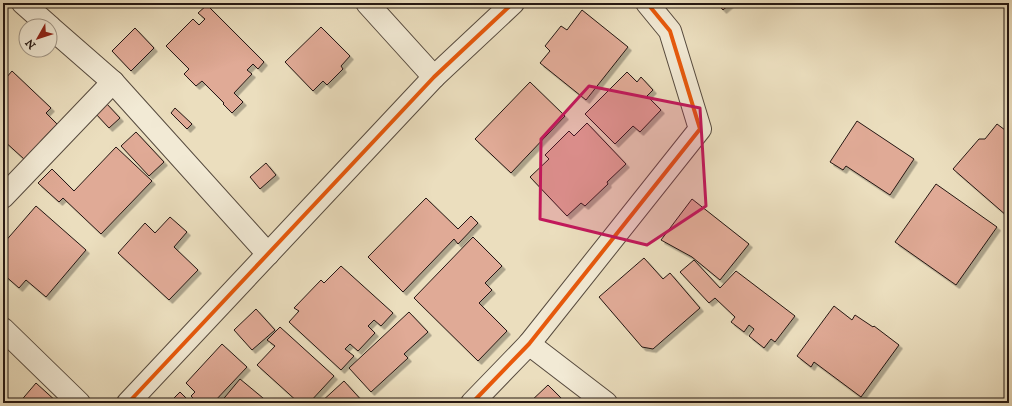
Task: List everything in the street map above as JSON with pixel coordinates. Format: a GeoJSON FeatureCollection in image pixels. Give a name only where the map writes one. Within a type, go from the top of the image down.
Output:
{"type":"FeatureCollection","features":[{"type":"Feature","properties":{"kind":"street"},"geometry":{"type":"LineString","coordinates":[[23,3],[41,18]]}},
{"type":"Feature","properties":{"kind":"street"},"geometry":{"type":"LineString","coordinates":[[367,3],[434,77]]}},
{"type":"Feature","properties":{"kind":"street"},"geometry":{"type":"LineString","coordinates":[[128,403],[434,77],[513,3]]}},
{"type":"Feature","properties":{"kind":"street"},"geometry":{"type":"LineString","coordinates":[[472,403],[529,344],[700,129],[670,31],[647,3]]}},
{"type":"Feature","properties":{"kind":"street"},"geometry":{"type":"LineString","coordinates":[[58,33],[113,82],[268,254]]}},
{"type":"Feature","properties":{"kind":"street"},"geometry":{"type":"LineString","coordinates":[[3,197],[113,82]]}},
{"type":"Feature","properties":{"kind":"street"},"geometry":{"type":"LineString","coordinates":[[3,329],[79,403]]}},
{"type":"Feature","properties":{"kind":"street"},"geometry":{"type":"LineString","coordinates":[[529,344],[606,403]]}},
{"type":"Feature","properties":{"kind":"highlighted area"},"geometry":{"type":"Polygon","coordinates":[[[589,86],[700,108],[706,206],[647,245],[540,219],[541,139],[589,86]]]}},
{"type":"Feature","properties":{"kind":"building"},"geometry":{"type":"Polygon","coordinates":[[[717,3],[731,3],[723,10],[717,3]]]}},
{"type":"Feature","properties":{"kind":"building"},"geometry":{"type":"Polygon","coordinates":[[[207,5],[264,62],[258,69],[253,64],[247,70],[252,74],[234,93],[243,102],[232,113],[202,81],[196,86],[184,74],[189,69],[166,46],[193,19],[199,25],[205,19],[198,13],[207,5]]]}},
{"type":"Feature","properties":{"kind":"building"},"geometry":{"type":"Polygon","coordinates":[[[582,10],[628,47],[586,100],[540,63],[550,51],[545,46],[561,26],[567,30],[582,10]]]}},
{"type":"Feature","properties":{"kind":"building"},"geometry":{"type":"Polygon","coordinates":[[[321,27],[350,56],[341,66],[343,69],[327,85],[323,81],[313,91],[285,62],[321,27]]]}},
{"type":"Feature","properties":{"kind":"building"},"geometry":{"type":"Polygon","coordinates":[[[135,28],[154,48],[131,71],[112,51],[135,28]]]}},
{"type":"Feature","properties":{"kind":"building"},"geometry":{"type":"Polygon","coordinates":[[[12,71],[51,108],[46,113],[57,124],[24,159],[3,140],[3,75],[6,78],[12,71]]]}},
{"type":"Feature","properties":{"kind":"building"},"geometry":{"type":"Polygon","coordinates":[[[627,72],[637,82],[641,77],[653,90],[647,96],[661,110],[640,132],[633,126],[615,144],[585,114],[627,72]]]}},
{"type":"Feature","properties":{"kind":"building"},"geometry":{"type":"Polygon","coordinates":[[[530,82],[565,116],[511,173],[475,139],[530,82]]]}},
{"type":"Feature","properties":{"kind":"building"},"geometry":{"type":"Polygon","coordinates":[[[106,103],[120,118],[109,128],[95,113],[106,103]]]}},
{"type":"Feature","properties":{"kind":"building"},"geometry":{"type":"Polygon","coordinates":[[[175,108],[192,124],[187,129],[171,113],[175,108]]]}},
{"type":"Feature","properties":{"kind":"building"},"geometry":{"type":"Polygon","coordinates":[[[857,121],[914,159],[890,195],[846,166],[843,170],[830,162],[857,121]]]}},
{"type":"Feature","properties":{"kind":"building"},"geometry":{"type":"Polygon","coordinates":[[[587,123],[626,164],[585,206],[581,203],[567,216],[530,177],[549,159],[545,155],[569,131],[574,136],[587,123]]]}},
{"type":"Feature","properties":{"kind":"building"},"geometry":{"type":"Polygon","coordinates":[[[997,124],[1009,133],[1009,214],[1007,216],[953,169],[979,139],[985,139],[997,124]]]}},
{"type":"Feature","properties":{"kind":"building"},"geometry":{"type":"Polygon","coordinates":[[[136,132],[164,162],[149,176],[121,146],[136,132]]]}},
{"type":"Feature","properties":{"kind":"building"},"geometry":{"type":"Polygon","coordinates":[[[116,147],[152,181],[101,234],[63,198],[59,202],[38,183],[52,169],[74,191],[116,147]]]}},
{"type":"Feature","properties":{"kind":"building"},"geometry":{"type":"Polygon","coordinates":[[[266,163],[276,175],[260,189],[250,177],[266,163]]]}},
{"type":"Feature","properties":{"kind":"building"},"geometry":{"type":"Polygon","coordinates":[[[936,184],[997,227],[956,285],[895,242],[936,184]]]}},
{"type":"Feature","properties":{"kind":"building"},"geometry":{"type":"Polygon","coordinates":[[[426,198],[458,229],[471,216],[478,223],[458,244],[454,239],[403,292],[368,257],[426,198]]]}},
{"type":"Feature","properties":{"kind":"building"},"geometry":{"type":"Polygon","coordinates":[[[692,199],[749,244],[720,280],[692,257],[661,240],[692,199]]]}},
{"type":"Feature","properties":{"kind":"building"},"geometry":{"type":"Polygon","coordinates":[[[36,206],[86,250],[46,297],[26,280],[19,288],[3,274],[3,265],[6,262],[3,259],[3,244],[36,206]]]}},
{"type":"Feature","properties":{"kind":"building"},"geometry":{"type":"Polygon","coordinates":[[[170,217],[187,232],[174,247],[198,270],[169,300],[118,253],[145,223],[155,233],[170,217]]]}},
{"type":"Feature","properties":{"kind":"building"},"geometry":{"type":"Polygon","coordinates":[[[473,237],[502,266],[485,283],[492,290],[479,303],[507,331],[478,361],[414,298],[473,237]]]}},
{"type":"Feature","properties":{"kind":"building"},"geometry":{"type":"Polygon","coordinates":[[[644,258],[663,279],[670,273],[700,308],[653,349],[642,347],[599,297],[644,258]]]}},
{"type":"Feature","properties":{"kind":"building"},"geometry":{"type":"Polygon","coordinates":[[[694,260],[720,288],[736,271],[795,316],[775,342],[771,339],[764,348],[749,336],[754,329],[749,325],[744,332],[731,322],[735,317],[715,298],[709,303],[680,272],[694,260]]]}},
{"type":"Feature","properties":{"kind":"building"},"geometry":{"type":"Polygon","coordinates":[[[341,266],[393,313],[381,326],[374,320],[368,326],[375,333],[358,351],[350,344],[345,349],[354,356],[341,370],[289,322],[299,311],[294,308],[321,280],[324,283],[341,266]]]}},
{"type":"Feature","properties":{"kind":"building"},"geometry":{"type":"Polygon","coordinates":[[[834,306],[852,320],[855,315],[873,327],[874,326],[899,345],[861,397],[814,362],[811,367],[797,356],[834,306]]]}},
{"type":"Feature","properties":{"kind":"building"},"geometry":{"type":"Polygon","coordinates":[[[256,309],[275,330],[252,350],[234,330],[256,309]]]}},
{"type":"Feature","properties":{"kind":"building"},"geometry":{"type":"Polygon","coordinates":[[[409,312],[428,332],[404,354],[408,358],[371,392],[349,368],[409,312]]]}},
{"type":"Feature","properties":{"kind":"building"},"geometry":{"type":"Polygon","coordinates":[[[280,327],[334,376],[309,403],[299,403],[257,365],[275,346],[267,340],[280,327]]]}},
{"type":"Feature","properties":{"kind":"building"},"geometry":{"type":"Polygon","coordinates":[[[222,344],[247,367],[213,403],[198,403],[191,396],[195,392],[186,383],[222,344]]]}},
{"type":"Feature","properties":{"kind":"building"},"geometry":{"type":"Polygon","coordinates":[[[240,379],[269,403],[220,403],[240,379]]]}},
{"type":"Feature","properties":{"kind":"building"},"geometry":{"type":"Polygon","coordinates":[[[344,381],[364,403],[320,403],[344,381]]]}},
{"type":"Feature","properties":{"kind":"building"},"geometry":{"type":"Polygon","coordinates":[[[36,383],[58,403],[19,403],[36,383]]]}},
{"type":"Feature","properties":{"kind":"building"},"geometry":{"type":"Polygon","coordinates":[[[548,385],[566,403],[529,403],[548,385]]]}},
{"type":"Feature","properties":{"kind":"building"},"geometry":{"type":"Polygon","coordinates":[[[180,392],[191,403],[169,403],[180,392]]]}},
{"type":"Feature","properties":{"kind":"cycle path"},"geometry":{"type":"LineString","coordinates":[[128,403],[434,77],[513,3]]}},
{"type":"Feature","properties":{"kind":"cycle path"},"geometry":{"type":"LineString","coordinates":[[472,403],[529,344],[700,129],[670,31],[647,3]]}}]}
